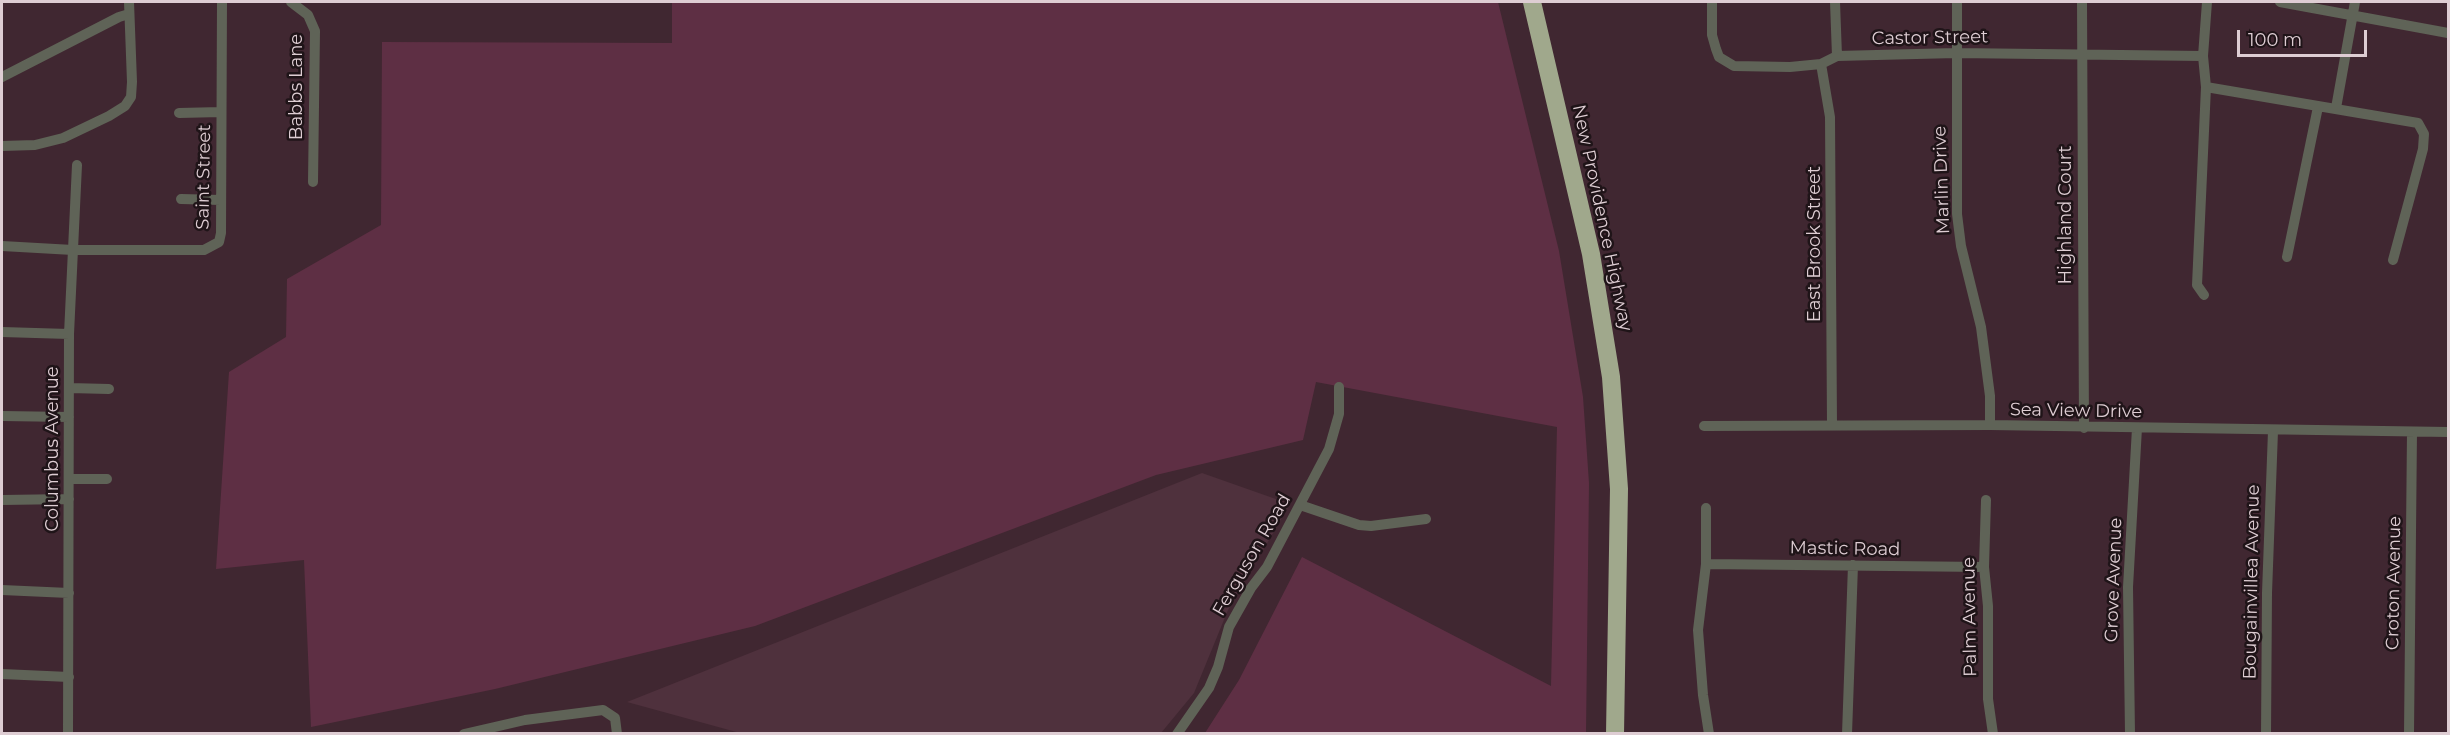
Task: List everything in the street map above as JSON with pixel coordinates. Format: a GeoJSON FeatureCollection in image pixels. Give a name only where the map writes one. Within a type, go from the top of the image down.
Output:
{"type":"FeatureCollection","features":[{"type":"Feature","properties":{"kind":"highway","name":"New Providence Highway"},"geometry":{"type":"LineString","coordinates":[[1532,2],[1592,254],[1611,378],[1619,489],[1615,734]]}},
{"type":"Feature","properties":{"kind":"street"},"geometry":{"type":"LineString","coordinates":[[2,146],[35,145],[63,138],[125,106],[131,97],[129,2]]}},
{"type":"Feature","properties":{"kind":"street","name":"Saint Street"},"geometry":{"type":"LineString","coordinates":[[73,250],[204,250],[213,248],[219,242],[221,233],[222,2]]}},
{"type":"Feature","properties":{"kind":"street","name":"Babbs Lane"},"geometry":{"type":"LineString","coordinates":[[291,2],[308,15],[315,32],[313,182]]}},
{"type":"Feature","properties":{"kind":"street","name":"Castor Street"},"geometry":{"type":"LineString","coordinates":[[1712,2],[1712,35],[1719,57],[1734,66],[1769,67],[1821,64],[1837,56],[1956,53],[2203,56]]}},
{"type":"Feature","properties":{"kind":"street"},"geometry":{"type":"LineString","coordinates":[[1835,2],[1837,56]]}},
{"type":"Feature","properties":{"kind":"street","name":"Marlin Drive"},"geometry":{"type":"LineString","coordinates":[[1957,2],[1958,214],[1961,246],[1981,327],[1990,396],[1990,425]]}},
{"type":"Feature","properties":{"kind":"street","name":"Highland Court"},"geometry":{"type":"LineString","coordinates":[[2082,2],[2084,428]]}},
{"type":"Feature","properties":{"kind":"street"},"geometry":{"type":"LineString","coordinates":[[2204,295],[2197,285],[2206,87],[2203,56],[2207,2]]}},
{"type":"Feature","properties":{"kind":"street"},"geometry":{"type":"LineString","coordinates":[[2280,2],[2448,33]]}},
{"type":"Feature","properties":{"kind":"street"},"geometry":{"type":"LineString","coordinates":[[2337,108],[2355,2]]}},
{"type":"Feature","properties":{"kind":"street"},"geometry":{"type":"LineString","coordinates":[[2,77],[129,14]]}},
{"type":"Feature","properties":{"kind":"street","name":"East Brook Street"},"geometry":{"type":"LineString","coordinates":[[1821,64],[1830,117],[1832,425]]}},
{"type":"Feature","properties":{"kind":"street"},"geometry":{"type":"LineString","coordinates":[[2206,87],[2418,123],[2424,134],[2423,149],[2393,260]]}},
{"type":"Feature","properties":{"kind":"street"},"geometry":{"type":"LineString","coordinates":[[2287,257],[2318,107]]}},
{"type":"Feature","properties":{"kind":"street"},"geometry":{"type":"LineString","coordinates":[[179,113],[221,112]]}},
{"type":"Feature","properties":{"kind":"street","name":"Columbus Avenue"},"geometry":{"type":"LineString","coordinates":[[68,734],[69,334],[77,165]]}},
{"type":"Feature","properties":{"kind":"street"},"geometry":{"type":"LineString","coordinates":[[180,199],[220,200]]}},
{"type":"Feature","properties":{"kind":"street"},"geometry":{"type":"LineString","coordinates":[[2,246],[73,250]]}},
{"type":"Feature","properties":{"kind":"street"},"geometry":{"type":"LineString","coordinates":[[2,332],[69,334]]}},
{"type":"Feature","properties":{"kind":"street","name":"Ferguson Road"},"geometry":{"type":"LineString","coordinates":[[1177,734],[1209,688],[1218,667],[1229,627],[1238,609],[1266,567],[1329,449],[1339,414],[1339,387]]}},
{"type":"Feature","properties":{"kind":"street"},"geometry":{"type":"LineString","coordinates":[[69,388],[109,389]]}},
{"type":"Feature","properties":{"kind":"street"},"geometry":{"type":"LineString","coordinates":[[2,416],[69,417]]}},
{"type":"Feature","properties":{"kind":"street","name":"Sea View Drive"},"geometry":{"type":"LineString","coordinates":[[1704,426],[1990,425],[2448,432]]}},
{"type":"Feature","properties":{"kind":"street","name":"Grove Avenue"},"geometry":{"type":"LineString","coordinates":[[2130,734],[2128,585],[2137,429]]}},
{"type":"Feature","properties":{"kind":"street","name":"Bougainvillea Avenue"},"geometry":{"type":"LineString","coordinates":[[2266,734],[2267,593],[2273,431]]}},
{"type":"Feature","properties":{"kind":"street","name":"Croton Avenue"},"geometry":{"type":"LineString","coordinates":[[2409,734],[2412,432]]}},
{"type":"Feature","properties":{"kind":"street"},"geometry":{"type":"LineString","coordinates":[[70,479],[107,479]]}},
{"type":"Feature","properties":{"kind":"street"},"geometry":{"type":"LineString","coordinates":[[2,500],[69,499]]}},
{"type":"Feature","properties":{"kind":"street","name":"Palm Avenue"},"geometry":{"type":"LineString","coordinates":[[1986,500],[1984,567],[1988,606],[1988,699],[1994,734]]}},
{"type":"Feature","properties":{"kind":"street"},"geometry":{"type":"LineString","coordinates":[[1300,506],[1359,525],[1371,526],[1426,519]]}},
{"type":"Feature","properties":{"kind":"street"},"geometry":{"type":"LineString","coordinates":[[1706,508],[1706,564],[1698,630],[1703,695],[1709,734]]}},
{"type":"Feature","properties":{"kind":"street","name":"Mastic Road"},"geometry":{"type":"LineString","coordinates":[[1706,564],[1984,567]]}},
{"type":"Feature","properties":{"kind":"street"},"geometry":{"type":"LineString","coordinates":[[1847,734],[1853,565]]}},
{"type":"Feature","properties":{"kind":"street"},"geometry":{"type":"LineString","coordinates":[[2,590],[69,593]]}},
{"type":"Feature","properties":{"kind":"street"},"geometry":{"type":"LineString","coordinates":[[2,674],[69,677]]}},
{"type":"Feature","properties":{"kind":"street"},"geometry":{"type":"LineString","coordinates":[[464,734],[525,720],[603,710],[615,718],[617,731]]}},
{"type":"Feature","properties":{"kind":"shaded area"},"geometry":{"type":"Polygon","coordinates":[[[672,2],[1498,2],[1559,251],[1583,397],[1589,483],[1586,733],[1205,733],[1239,680],[1302,557],[1551,686],[1557,427],[1316,382],[1303,440],[1156,475],[755,626],[495,689],[311,727],[304,560],[216,569],[229,372],[286,337],[287,279],[381,225],[382,42],[672,43],[672,2]]]}},
{"type":"Feature","properties":{"kind":"shaded area"},"geometry":{"type":"Polygon","coordinates":[[[1202,473],[1290,504],[1228,610],[1194,693],[1161,733],[740,733],[627,702],[1202,473]]]}}]}
